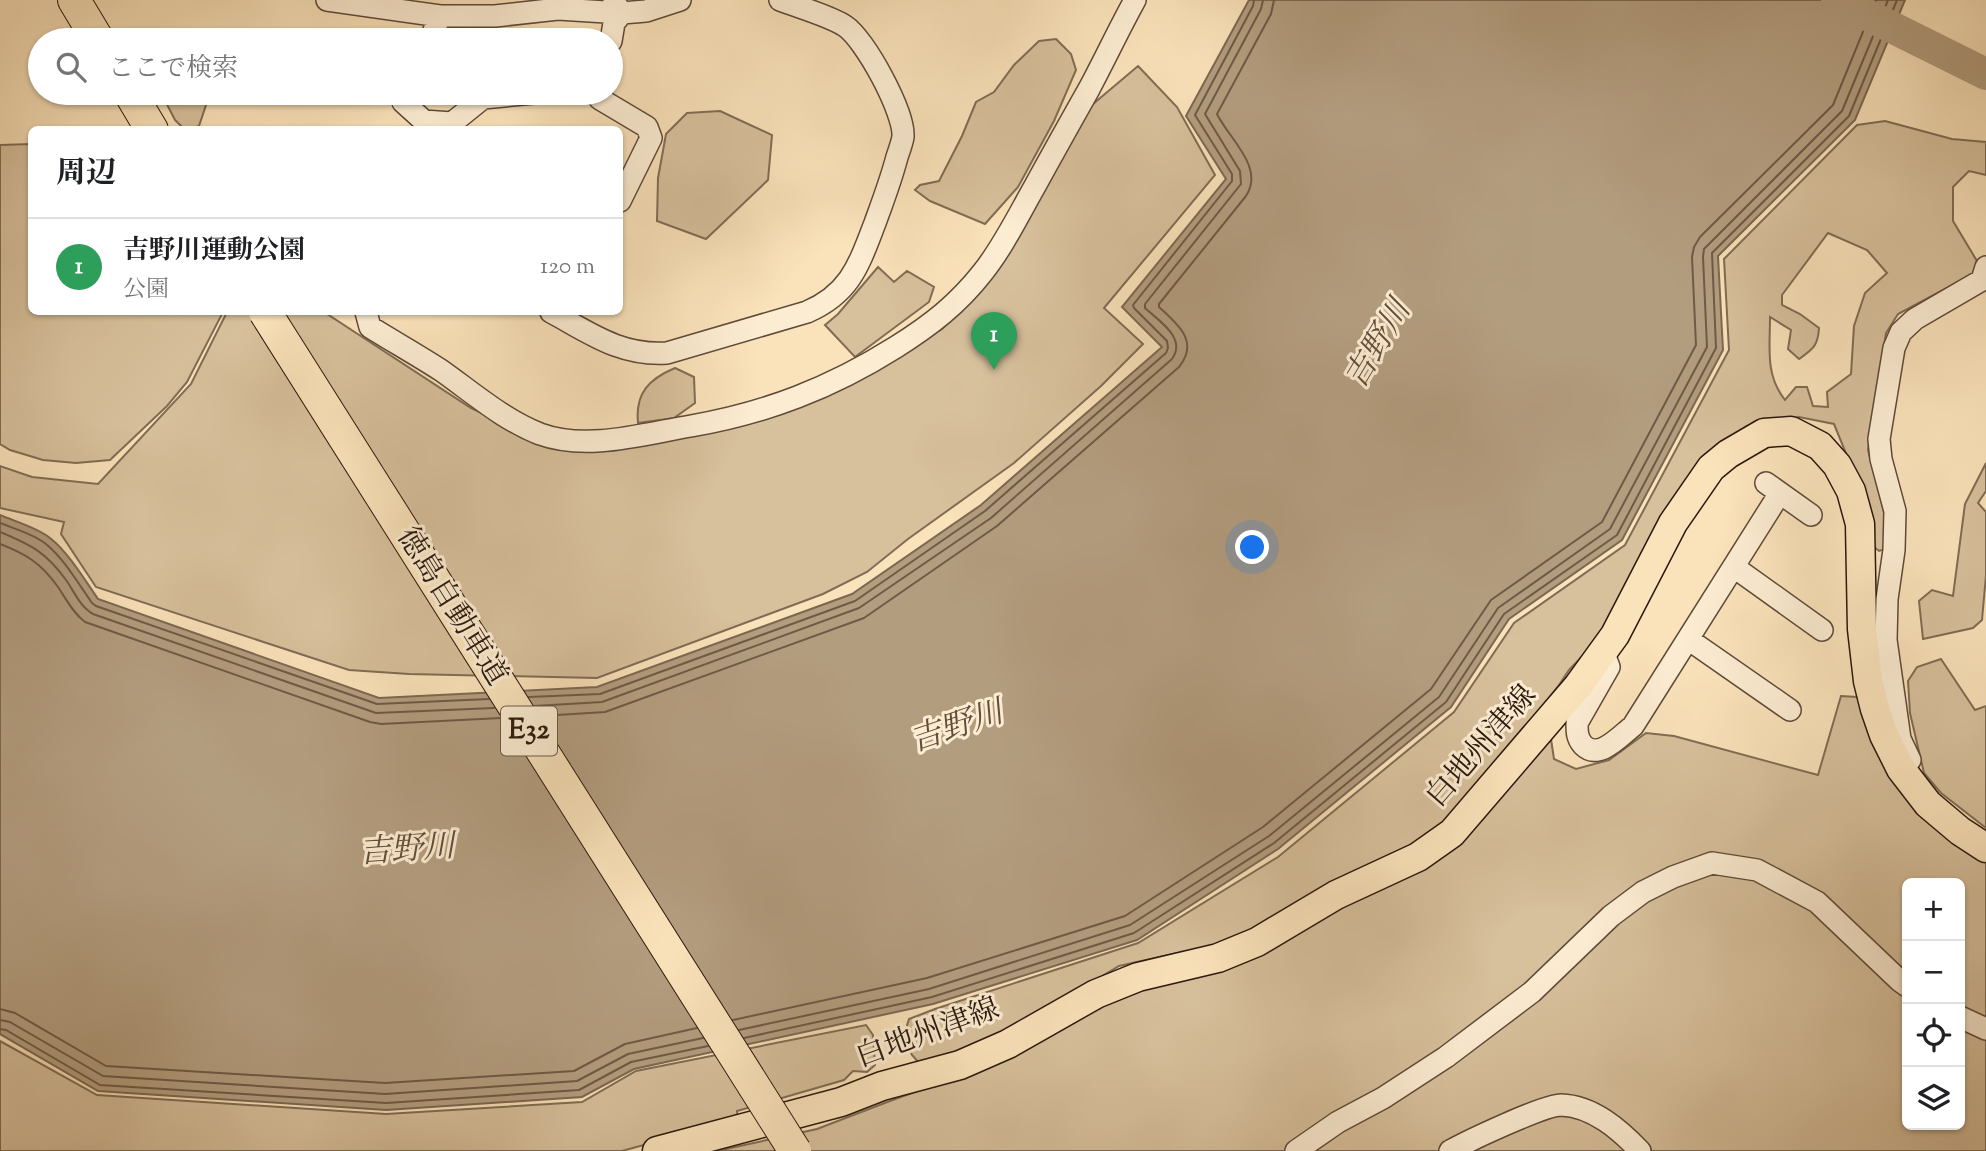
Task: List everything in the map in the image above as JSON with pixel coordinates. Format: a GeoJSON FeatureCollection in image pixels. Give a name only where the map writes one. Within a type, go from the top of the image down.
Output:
{"type":"FeatureCollection","features":[{"type":"Feature","properties":{"kind":"highway"},"geometry":{"type":"LineString","coordinates":[[74,0],[91,28]]}},
{"type":"Feature","properties":{"kind":"highway"},"geometry":{"type":"LineString","coordinates":[[137,105],[150,126]]}},
{"type":"Feature","properties":{"kind":"highway","name":"徳島自動車道"},"geometry":{"type":"LineString","coordinates":[[267,315],[795,1151]]}},
{"type":"Feature","properties":{"kind":"main road","name":"白地州津線"},"geometry":{"type":"LineString","coordinates":[[657,1151],[841,1102],[882,1086],[960,1065],[1008,1044],[1096,994],[1138,977],[1219,958],[1257,942],[1336,895],[1419,857],[1452,833],[1578,686],[1615,635],[1673,523],[1711,468],[1728,454],[1765,433],[1791,431],[1820,446],[1837,465],[1851,491],[1860,524],[1862,629],[1868,681],[1884,735],[1901,769],[1928,804],[1960,831],[1986,848]]}},
{"type":"Feature","properties":{"kind":"street"},"geometry":{"type":"LineString","coordinates":[[327,0],[440,16],[495,16],[616,5],[646,11],[680,0]]}},
{"type":"Feature","properties":{"kind":"street"},"geometry":{"type":"LineString","coordinates":[[557,315],[623,349],[651,354],[667,353],[807,312],[823,305],[848,283],[857,268],[888,189],[903,137],[901,118],[870,56],[854,33],[843,24],[780,0]]}},
{"type":"Feature","properties":{"kind":"street"},"geometry":{"type":"LineString","coordinates":[[367,315],[370,327],[439,369],[506,416],[538,433],[562,439],[614,439],[703,424],[778,405],[823,388],[870,363],[931,324],[959,299],[985,270],[1077,111],[1135,0]]}},
{"type":"Feature","properties":{"kind":"street"},"geometry":{"type":"LineString","coordinates":[[613,28],[616,5]]}},
{"type":"Feature","properties":{"kind":"street"},"geometry":{"type":"LineString","coordinates":[[435,28],[440,16]]}},
{"type":"Feature","properties":{"kind":"street"},"geometry":{"type":"LineString","coordinates":[[406,105],[424,121],[452,123],[474,105]]}},
{"type":"Feature","properties":{"kind":"street"},"geometry":{"type":"LineString","coordinates":[[610,105],[647,127],[651,138],[623,190]]}},
{"type":"Feature","properties":{"kind":"street"},"geometry":{"type":"LineString","coordinates":[[1909,780],[1914,769],[1900,739],[1886,640],[1895,511],[1881,459],[1879,439],[1894,348],[1901,332],[1915,319],[1982,280],[1986,267]]}},
{"type":"Feature","properties":{"kind":"street"},"geometry":{"type":"LineString","coordinates":[[1603,651],[1609,667],[1577,723],[1581,743],[1596,751],[1633,726],[1734,567],[1773,489],[1811,515]]}},
{"type":"Feature","properties":{"kind":"street"},"geometry":{"type":"LineString","coordinates":[[1734,567],[1822,630]]}},
{"type":"Feature","properties":{"kind":"street"},"geometry":{"type":"LineString","coordinates":[[1688,639],[1790,710]]}},
{"type":"Feature","properties":{"kind":"street"},"geometry":{"type":"LineString","coordinates":[[1296,1151],[1457,1049],[1532,992],[1611,916],[1643,892],[1673,877],[1712,863],[1757,870],[1817,902],[1902,982]]}},
{"type":"Feature","properties":{"kind":"street"},"geometry":{"type":"LineString","coordinates":[[1965,1019],[1986,1029]]}},
{"type":"Feature","properties":{"kind":"street"},"geometry":{"type":"LineString","coordinates":[[1450,1151],[1560,1105],[1589,1111],[1620,1130],[1640,1151]]}},
{"type":"Feature","properties":{"kind":"shaded area"},"geometry":{"type":"Polygon","coordinates":[[[1056,39],[1071,54],[1076,70],[1054,121],[1018,187],[985,224],[930,201],[915,190],[920,185],[939,181],[976,102],[994,92],[1014,65],[1039,41],[1056,39]]]}},
{"type":"Feature","properties":{"kind":"shaded area"},"geometry":{"type":"Polygon","coordinates":[[[1138,66],[1177,107],[1215,175],[1104,308],[1143,344],[1101,386],[1014,463],[867,572],[823,594],[597,678],[349,670],[96,587],[61,534],[64,522],[0,508],[0,466],[32,477],[98,484],[191,384],[226,315],[329,315],[471,408],[514,428],[566,445],[844,384],[942,329],[974,298],[1002,264],[1086,110],[1138,66]]]}},
{"type":"Feature","properties":{"kind":"shaded area"},"geometry":{"type":"Polygon","coordinates":[[[167,105],[206,105],[199,126],[181,126],[167,105]]]}},
{"type":"Feature","properties":{"kind":"shaded area"},"geometry":{"type":"Polygon","coordinates":[[[720,111],[772,135],[768,180],[706,239],[657,221],[658,178],[666,134],[687,113],[720,111]]]}},
{"type":"Feature","properties":{"kind":"shaded area"},"geometry":{"type":"Polygon","coordinates":[[[1885,121],[1952,139],[1986,142],[1986,175],[1969,171],[1953,187],[1953,221],[1977,261],[1975,273],[1898,314],[1886,333],[1868,450],[1890,535],[1885,549],[1879,551],[1873,546],[1856,478],[1834,424],[1799,417],[1747,426],[1711,454],[1597,641],[1569,670],[1445,830],[1224,946],[1119,966],[1002,1037],[919,1063],[912,1055],[904,1035],[909,1019],[1138,943],[1278,857],[1454,712],[1514,623],[1625,545],[1729,350],[1724,259],[1857,125],[1885,121]],[[1828,233],[1782,295],[1782,305],[1819,328],[1814,346],[1799,359],[1788,349],[1791,330],[1770,317],[1771,371],[1785,400],[1796,387],[1807,387],[1813,406],[1828,407],[1827,392],[1851,374],[1854,326],[1865,293],[1887,273],[1867,250],[1828,233]]]}},
{"type":"Feature","properties":{"kind":"shaded area"},"geometry":{"type":"Polygon","coordinates":[[[28,144],[28,315],[221,315],[187,382],[167,406],[110,460],[76,463],[43,460],[10,450],[0,444],[0,145],[28,144]]]}},
{"type":"Feature","properties":{"kind":"shaded area"},"geometry":{"type":"Polygon","coordinates":[[[878,267],[894,282],[907,271],[934,287],[929,302],[855,357],[825,325],[838,314],[878,267]]]}},
{"type":"Feature","properties":{"kind":"shaded area"},"geometry":{"type":"Polygon","coordinates":[[[675,368],[694,377],[695,403],[674,418],[638,423],[639,403],[646,388],[658,377],[675,368]]]}},
{"type":"Feature","properties":{"kind":"shaded area"},"geometry":{"type":"Polygon","coordinates":[[[1986,463],[1986,491],[1978,503],[1986,512],[1986,575],[1982,620],[1973,628],[1923,639],[1919,601],[1932,590],[1953,596],[1965,504],[1986,463]]]}},
{"type":"Feature","properties":{"kind":"shaded area"},"geometry":{"type":"Polygon","coordinates":[[[1941,659],[1975,710],[1986,706],[1986,828],[1941,793],[1924,773],[1910,713],[1908,681],[1917,667],[1941,659]]]}},
{"type":"Feature","properties":{"kind":"shaded area"},"geometry":{"type":"Polygon","coordinates":[[[1841,696],[1857,697],[1941,827],[1986,857],[1986,1151],[717,1151],[817,1129],[1010,1057],[1133,987],[1459,842],[1551,739],[1554,759],[1576,769],[1609,760],[1646,733],[1674,736],[1818,775],[1841,696]]]}},
{"type":"Feature","properties":{"kind":"shaded area"},"geometry":{"type":"Polygon","coordinates":[[[866,1025],[873,1035],[875,1065],[867,1072],[853,1071],[844,1080],[737,1111],[738,1119],[622,1151],[0,1151],[0,1041],[97,1095],[386,1114],[582,1102],[636,1071],[866,1025]]]}},
{"type":"Feature","properties":{"kind":"water","name":"吉野川"},"geometry":{"type":"Polygon","coordinates":[[[1249,0],[1905,0],[1855,120],[1718,256],[1723,350],[1622,540],[1509,619],[1451,707],[1278,849],[1137,940],[933,1004],[634,1069],[582,1097],[386,1110],[98,1091],[0,1034],[0,515],[44,534],[57,544],[98,599],[379,698],[597,687],[852,594],[981,505],[1162,347],[1122,307],[1226,179],[1186,116],[1249,0]]]}},
{"type":"Feature","properties":{"kind":"waterway"},"geometry":{"type":"LineString","coordinates":[[1837,0],[1986,74]]}},
{"type":"Feature","properties":{"kind":"place","name":"吉野川運動公園"},"geometry":{"type":"Point","coordinates":[994,370]}}]}
